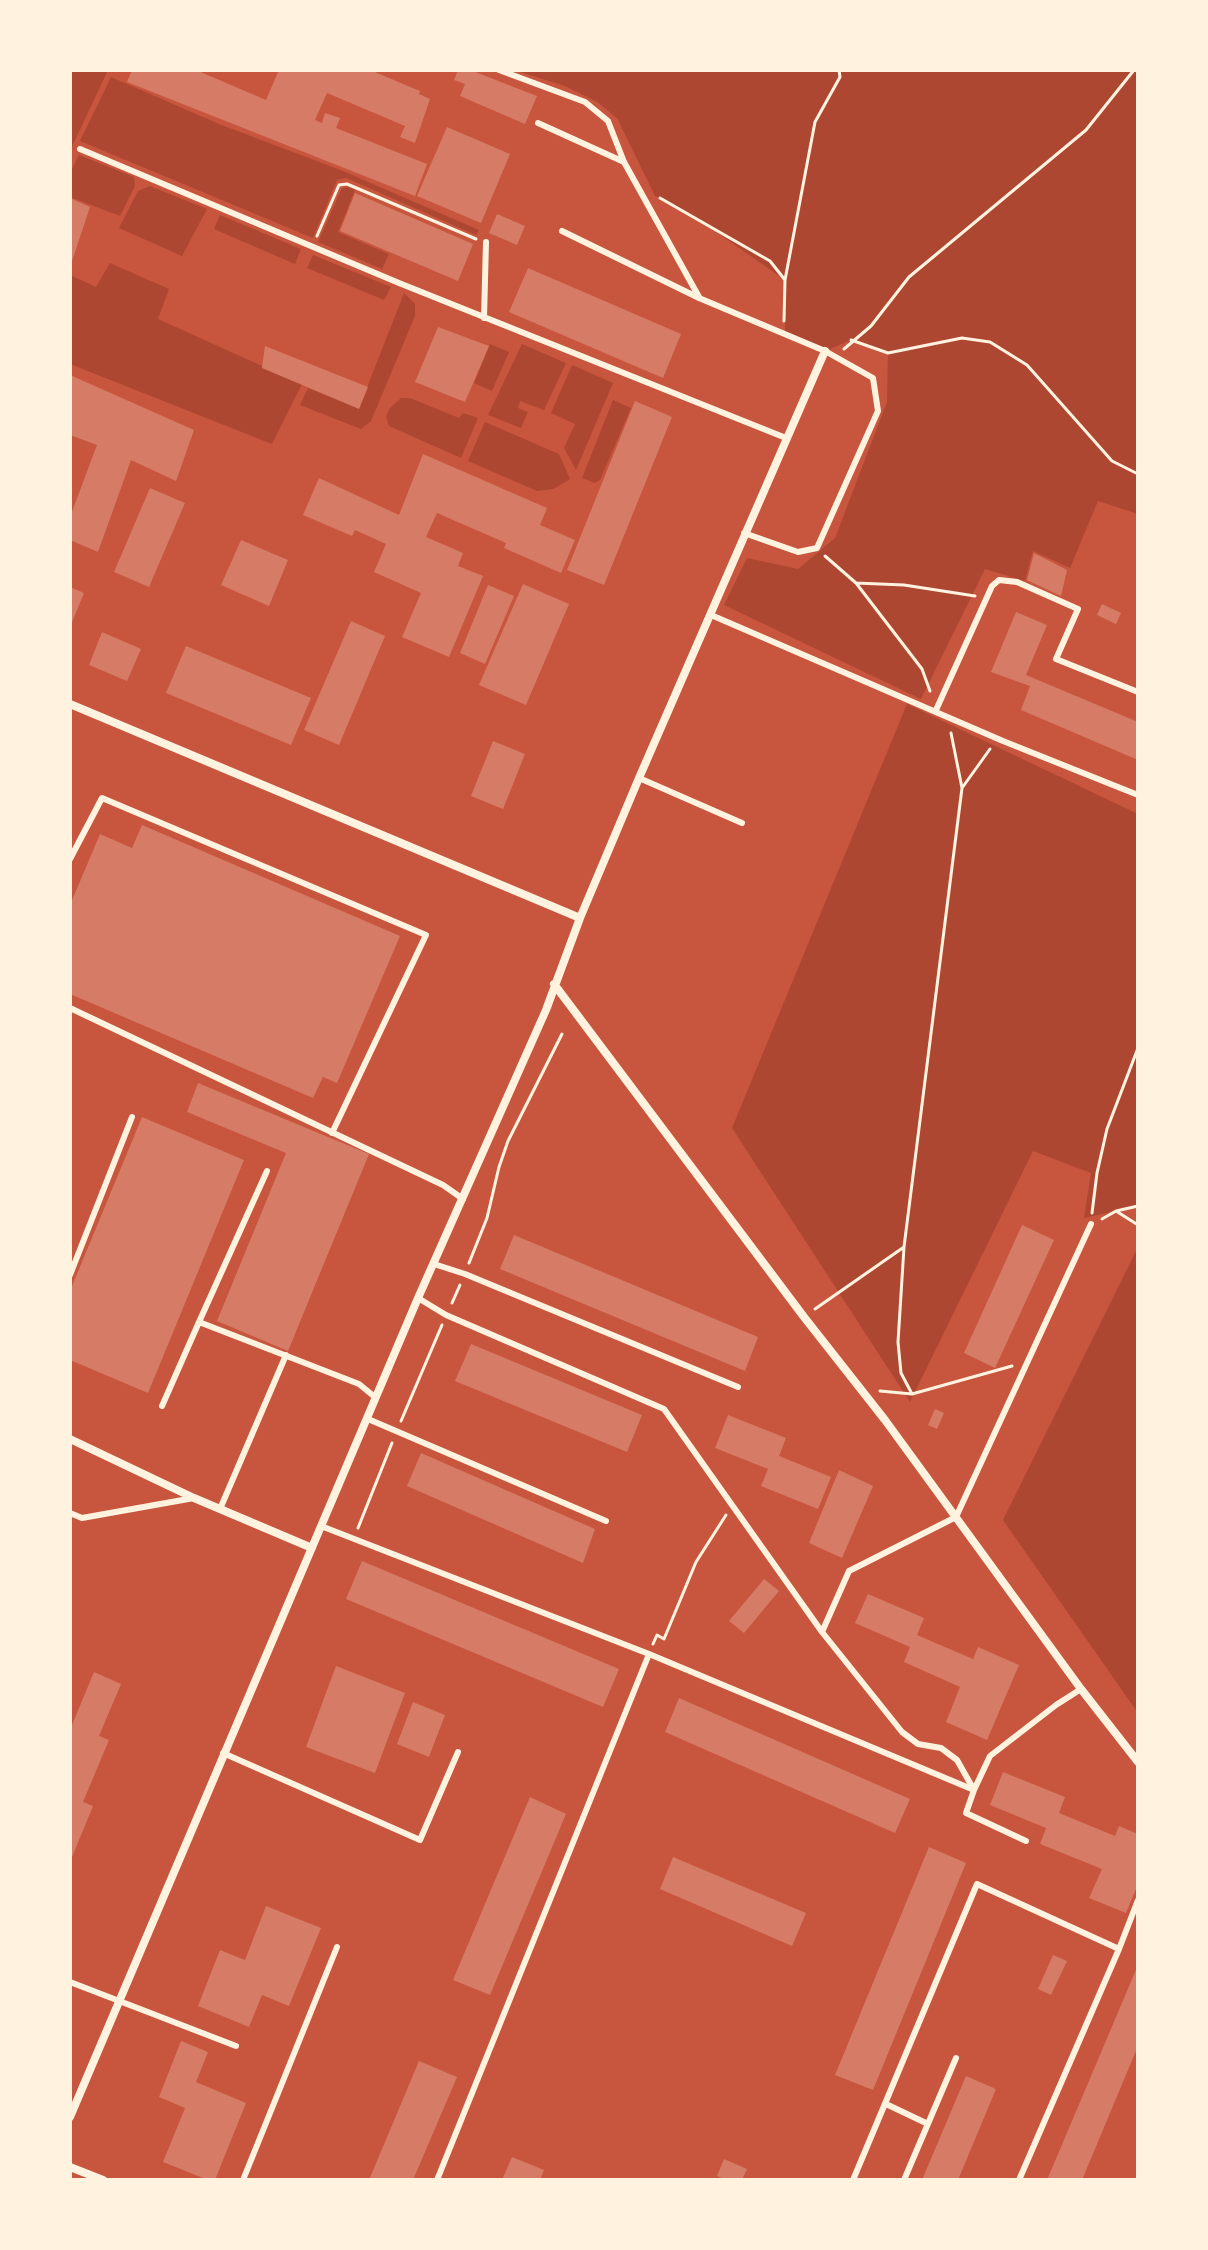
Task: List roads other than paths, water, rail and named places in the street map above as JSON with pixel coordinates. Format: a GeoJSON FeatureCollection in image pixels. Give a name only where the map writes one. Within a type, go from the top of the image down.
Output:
{"type":"FeatureCollection","features":[{"type":"Feature","properties":{"kind":"street"},"geometry":{"type":"LineString","coordinates":[[70,2117],[418,1298],[546,1010],[580,918],[639,778],[825,351]]}},
{"type":"Feature","properties":{"kind":"street"},"geometry":{"type":"LineString","coordinates":[[70,704],[580,918]]}},
{"type":"Feature","properties":{"kind":"street"},"geometry":{"type":"LineString","coordinates":[[554,984],[1138,1762]]}},
{"type":"Feature","properties":{"kind":"street"},"geometry":{"type":"LineString","coordinates":[[70,1439],[194,1498],[312,1548]]}},
{"type":"Feature","properties":{"kind":"street"},"geometry":{"type":"LineString","coordinates":[[70,2167],[103,2180]]}},
{"type":"Feature","properties":{"kind":"lane"},"geometry":{"type":"LineString","coordinates":[[499,70],[585,102],[608,121],[624,162],[699,298]]}},
{"type":"Feature","properties":{"kind":"lane"},"geometry":{"type":"LineString","coordinates":[[538,123],[624,162]]}},
{"type":"Feature","properties":{"kind":"lane"},"geometry":{"type":"LineString","coordinates":[[80,149],[484,318],[786,438]]}},
{"type":"Feature","properties":{"kind":"lane"},"geometry":{"type":"LineString","coordinates":[[562,231],[699,298],[825,351],[873,378],[878,411],[817,548],[798,552],[744,533]]}},
{"type":"Feature","properties":{"kind":"lane"},"geometry":{"type":"LineString","coordinates":[[484,318],[486,242]]}},
{"type":"Feature","properties":{"kind":"lane"},"geometry":{"type":"LineString","coordinates":[[936,710],[992,586],[999,580],[1008,579],[1078,609],[1056,659],[1138,692]]}},
{"type":"Feature","properties":{"kind":"lane"},"geometry":{"type":"LineString","coordinates":[[711,615],[1003,741],[1138,795]]}},
{"type":"Feature","properties":{"kind":"lane"},"geometry":{"type":"LineString","coordinates":[[639,778],[742,823]]}},
{"type":"Feature","properties":{"kind":"lane"},"geometry":{"type":"LineString","coordinates":[[70,859],[102,798],[426,935],[332,1133]]}},
{"type":"Feature","properties":{"kind":"lane"},"geometry":{"type":"LineString","coordinates":[[70,1008],[443,1185],[463,1199]]}},
{"type":"Feature","properties":{"kind":"lane"},"geometry":{"type":"LineString","coordinates":[[70,1275],[132,1117]]}},
{"type":"Feature","properties":{"kind":"lane"},"geometry":{"type":"LineString","coordinates":[[162,1406],[267,1171]]}},
{"type":"Feature","properties":{"kind":"lane"},"geometry":{"type":"LineString","coordinates":[[822,1632],[849,1571],[956,1517],[1091,1224]]}},
{"type":"Feature","properties":{"kind":"lane"},"geometry":{"type":"LineString","coordinates":[[434,1264],[738,1387]]}},
{"type":"Feature","properties":{"kind":"lane"},"geometry":{"type":"LineString","coordinates":[[418,1298],[446,1315],[664,1409],[822,1632],[902,1732],[918,1744],[941,1748],[957,1760],[974,1790]]}},
{"type":"Feature","properties":{"kind":"lane"},"geometry":{"type":"LineString","coordinates":[[199,1322],[359,1384],[376,1398]]}},
{"type":"Feature","properties":{"kind":"lane"},"geometry":{"type":"LineString","coordinates":[[220,1509],[286,1355]]}},
{"type":"Feature","properties":{"kind":"lane"},"geometry":{"type":"LineString","coordinates":[[368,1419],[606,1521]]}},
{"type":"Feature","properties":{"kind":"lane"},"geometry":{"type":"LineString","coordinates":[[70,1513],[82,1518],[194,1498]]}},
{"type":"Feature","properties":{"kind":"lane"},"geometry":{"type":"LineString","coordinates":[[321,1526],[649,1654],[974,1790]]}},
{"type":"Feature","properties":{"kind":"lane"},"geometry":{"type":"LineString","coordinates":[[437,2180],[649,1654]]}},
{"type":"Feature","properties":{"kind":"lane"},"geometry":{"type":"LineString","coordinates":[[1026,1841],[966,1813],[974,1790],[990,1756],[1081,1689]]}},
{"type":"Feature","properties":{"kind":"lane"},"geometry":{"type":"LineString","coordinates":[[223,1753],[420,1840],[458,1752]]}},
{"type":"Feature","properties":{"kind":"lane"},"geometry":{"type":"LineString","coordinates":[[853,2180],[977,1884],[1119,1949]]}},
{"type":"Feature","properties":{"kind":"lane"},"geometry":{"type":"LineString","coordinates":[[1019,2180],[1135,1915],[1138,1900]]}},
{"type":"Feature","properties":{"kind":"lane"},"geometry":{"type":"LineString","coordinates":[[243,2180],[337,1947]]}},
{"type":"Feature","properties":{"kind":"lane"},"geometry":{"type":"LineString","coordinates":[[70,1982],[236,2046]]}},
{"type":"Feature","properties":{"kind":"lane"},"geometry":{"type":"LineString","coordinates":[[904,2180],[956,2058]]}},
{"type":"Feature","properties":{"kind":"lane"},"geometry":{"type":"LineString","coordinates":[[886,2104],[928,2124]]}}]}
